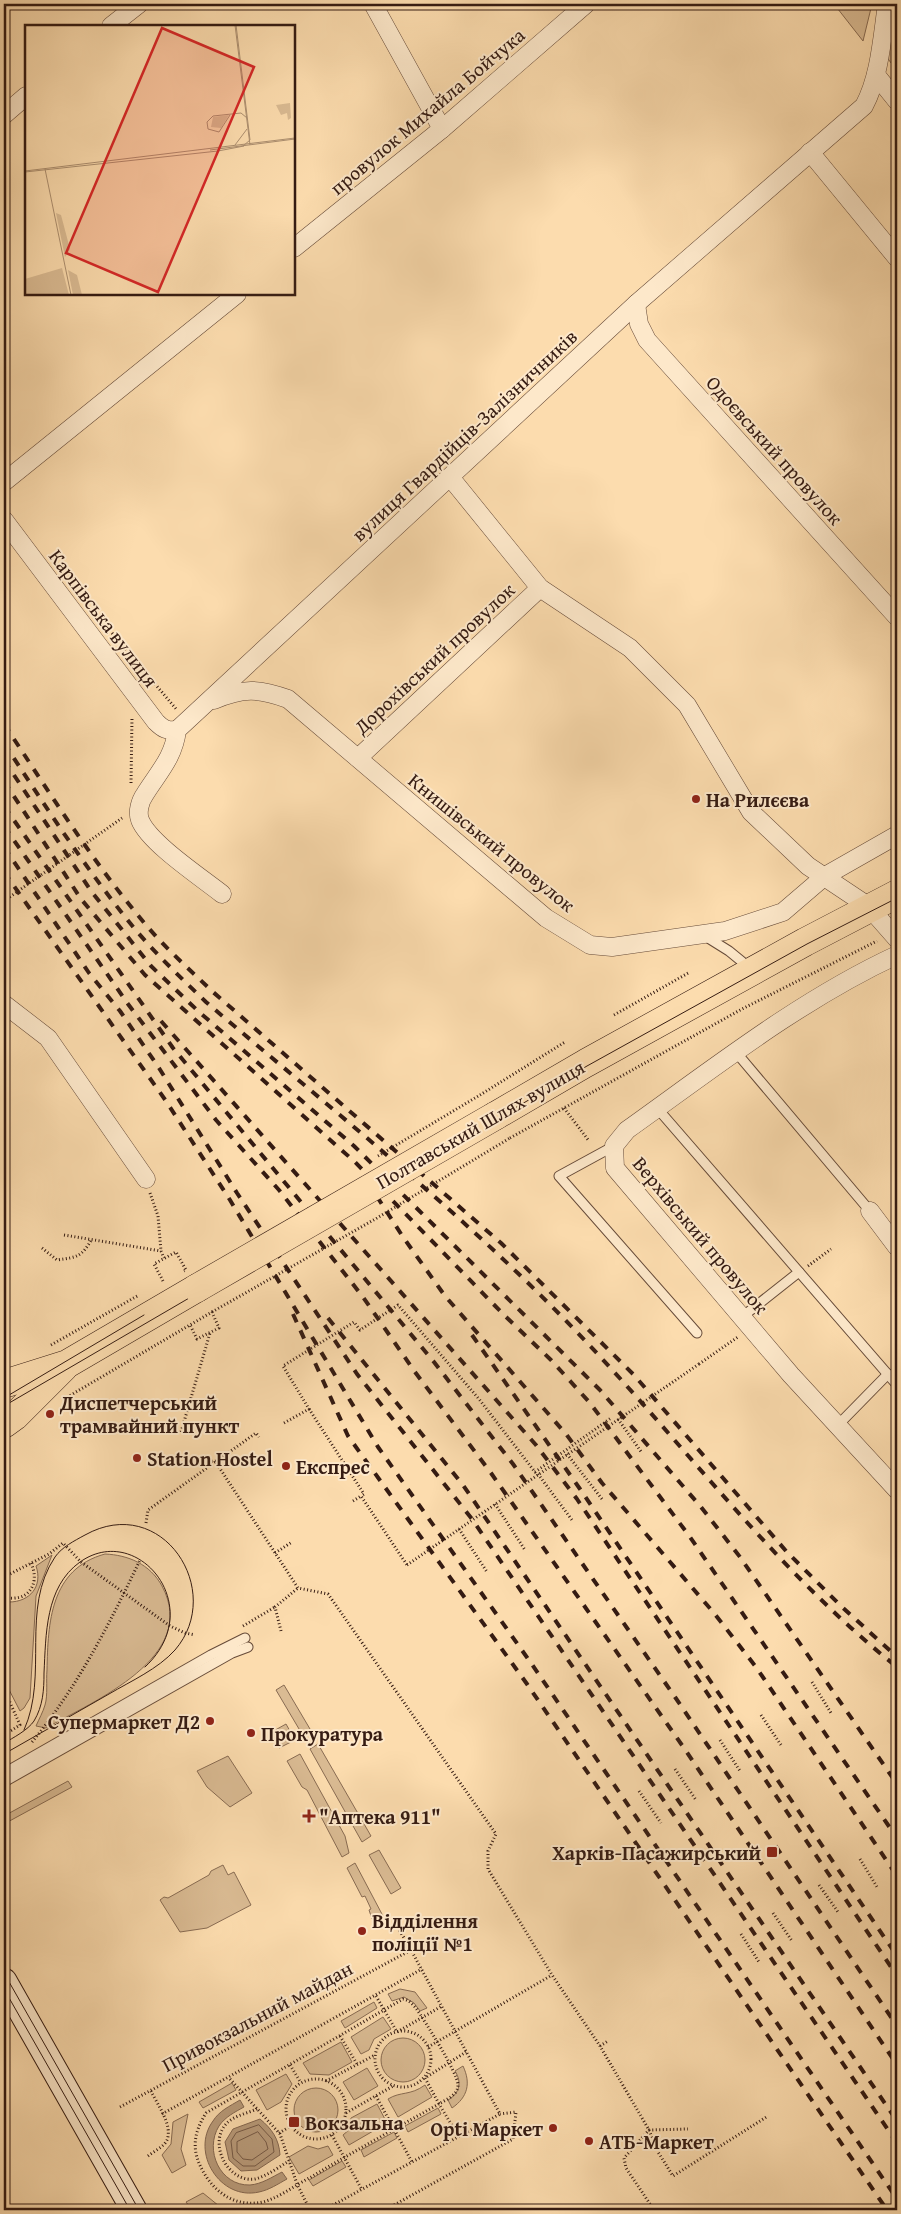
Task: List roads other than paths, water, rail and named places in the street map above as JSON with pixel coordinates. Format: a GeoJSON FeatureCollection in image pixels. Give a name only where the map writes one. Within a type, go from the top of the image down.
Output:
{"type":"FeatureCollection","features":[{"type":"Feature","properties":{"kind":"main road","name":"Полтавський Шлях вулиця"},"geometry":{"type":"LineString","coordinates":[[4,1384],[192,1279],[488,1105],[586,1063],[897,894]]}},
{"type":"Feature","properties":{"kind":"main road","name":"Полтавський Шлях вулиця"},"geometry":{"type":"LineString","coordinates":[[4,1424],[15,1416],[56,1356]]}},
{"type":"Feature","properties":{"kind":"main road"},"geometry":{"type":"LineString","coordinates":[[4,1981],[134,2210]]}},
{"type":"Feature","properties":{"kind":"street"},"geometry":{"type":"LineString","coordinates":[[112,25],[139,4]]}},
{"type":"Feature","properties":{"kind":"street"},"geometry":{"type":"LineString","coordinates":[[373,4],[442,129]]}},
{"type":"Feature","properties":{"kind":"street","name":"провулок Михайла Бойчука"},"geometry":{"type":"LineString","coordinates":[[295,247],[442,129],[586,4]]}},
{"type":"Feature","properties":{"kind":"street","name":"вулиця Гвардійців-Залізничників"},"geometry":{"type":"LineString","coordinates":[[177,730],[636,304],[864,106],[872,92],[876,75],[887,4]]}},
{"type":"Feature","properties":{"kind":"street"},"geometry":{"type":"LineString","coordinates":[[876,75],[897,101]]}},
{"type":"Feature","properties":{"kind":"street"},"geometry":{"type":"LineString","coordinates":[[4,115],[25,97]]}},
{"type":"Feature","properties":{"kind":"street"},"geometry":{"type":"LineString","coordinates":[[810,152],[897,258]]}},
{"type":"Feature","properties":{"kind":"street"},"geometry":{"type":"LineString","coordinates":[[4,482],[236,295]]}},
{"type":"Feature","properties":{"kind":"street","name":"Одоєвський провулок"},"geometry":{"type":"LineString","coordinates":[[636,304],[639,324],[647,340],[897,616]]}},
{"type":"Feature","properties":{"kind":"street"},"geometry":{"type":"LineString","coordinates":[[450,477],[540,588],[630,648],[687,705],[752,812],[808,866],[871,909],[895,936]]}},
{"type":"Feature","properties":{"kind":"street","name":"Карпівська вулиця"},"geometry":{"type":"LineString","coordinates":[[4,520],[156,722],[162,728],[177,730]]}},
{"type":"Feature","properties":{"kind":"street","name":"Дорохівський провулок"},"geometry":{"type":"LineString","coordinates":[[358,758],[540,588]]}},
{"type":"Feature","properties":{"kind":"street","name":"Книшівський провулок"},"geometry":{"type":"LineString","coordinates":[[206,702],[233,692],[264,690],[288,699],[546,918],[590,945],[612,947],[725,931],[783,912],[825,876],[897,835]]}},
{"type":"Feature","properties":{"kind":"street"},"geometry":{"type":"LineString","coordinates":[[177,730],[176,744],[170,757],[144,796],[139,808],[139,819],[165,849],[222,894]]}},
{"type":"Feature","properties":{"kind":"street","name":"Верхівський провулок"},"geometry":{"type":"LineString","coordinates":[[897,955],[858,974],[735,1051],[627,1130],[614,1146],[615,1168],[747,1322],[897,1490]]}},
{"type":"Feature","properties":{"kind":"street"},"geometry":{"type":"LineString","coordinates":[[4,1004],[48,1038],[146,1179]]}},
{"type":"Feature","properties":{"kind":"street"},"geometry":{"type":"LineString","coordinates":[[870,1211],[897,1247]]}},
{"type":"Feature","properties":{"kind":"lane"},"geometry":{"type":"LineString","coordinates":[[702,934],[729,951],[754,971]]}},
{"type":"Feature","properties":{"kind":"lane"},"geometry":{"type":"LineString","coordinates":[[735,1051],[870,1211]]}},
{"type":"Feature","properties":{"kind":"lane"},"geometry":{"type":"LineString","coordinates":[[657,1108],[897,1384]]}},
{"type":"Feature","properties":{"kind":"lane"},"geometry":{"type":"LineString","coordinates":[[614,1146],[560,1176],[697,1333]]}},
{"type":"Feature","properties":{"kind":"lane"},"geometry":{"type":"LineString","coordinates":[[747,1322],[799,1272]]}},
{"type":"Feature","properties":{"kind":"lane"},"geometry":{"type":"LineString","coordinates":[[838,1425],[888,1374]]}},
{"type":"Feature","properties":{"kind":"lane"},"geometry":{"type":"LineString","coordinates":[[4,1773],[211,1655],[247,1642],[232,1653],[4,1782]]}},
{"type":"Feature","properties":{"kind":"water"},"geometry":{"type":"Polygon","coordinates":[[[240,2100],[244,2107],[227,2117],[219,2126],[213,2145],[214,2155],[223,2173],[230,2180],[239,2184],[250,2185],[259,2183],[282,2172],[287,2179],[259,2192],[245,2193],[232,2189],[221,2182],[213,2172],[207,2159],[205,2146],[207,2133],[215,2117],[240,2100]]]}},
{"type":"Feature","properties":{"kind":"water"},"geometry":{"type":"Polygon","coordinates":[[[260,2119],[274,2135],[280,2155],[257,2170],[241,2171],[229,2160],[225,2142],[233,2129],[260,2119]]]}},
{"type":"Feature","properties":{"kind":"tram line"},"geometry":{"type":"LineString","coordinates":[[4,1406],[587,1066],[807,944],[897,898]]}},
{"type":"Feature","properties":{"kind":"tram line"},"geometry":{"type":"LineString","coordinates":[[4,1398],[144,1315]]}},
{"type":"Feature","properties":{"kind":"tram line"},"geometry":{"type":"LineString","coordinates":[[4,1754],[144,1674],[161,1663],[175,1650],[189,1626],[193,1601],[189,1576],[178,1554],[161,1537],[139,1527],[113,1525],[81,1537],[65,1547],[55,1557],[45,1577],[39,1598],[36,1620],[34,1687],[31,1709],[24,1730]]}},
{"type":"Feature","properties":{"kind":"tram line"},"geometry":{"type":"LineString","coordinates":[[4,1743],[28,1728],[37,1715],[43,1692],[47,1628],[54,1598],[68,1572],[80,1562],[102,1552],[124,1553],[143,1562],[158,1577],[168,1597],[170,1620],[163,1644],[145,1667]]}},
{"type":"Feature","properties":{"kind":"tram line"},"geometry":{"type":"LineString","coordinates":[[4,1973],[139,2210]]}},
{"type":"Feature","properties":{"kind":"tram line"},"geometry":{"type":"LineString","coordinates":[[4,1989],[130,2210]]}},
{"type":"Feature","properties":{"kind":"railway"},"geometry":{"type":"LineString","coordinates":[[4,724],[87,848],[122,896],[158,939],[213,992],[501,1243],[634,1375],[786,1551],[841,1606],[897,1657]]}},
{"type":"Feature","properties":{"kind":"railway"},"geometry":{"type":"LineString","coordinates":[[4,743],[50,814],[99,883],[134,928],[160,957],[206,1002],[394,1161],[531,1285],[614,1372],[730,1504],[810,1589],[897,1667]]}},
{"type":"Feature","properties":{"kind":"railway"},"geometry":{"type":"LineString","coordinates":[[4,760],[91,891],[151,966],[198,1011],[354,1146],[600,1390],[701,1507],[740,1557],[897,1784]]}},
{"type":"Feature","properties":{"kind":"railway"},"geometry":{"type":"LineString","coordinates":[[4,781],[81,899],[145,975],[355,1162],[504,1315],[551,1360],[590,1403],[690,1537],[897,1838]]}},
{"type":"Feature","properties":{"kind":"railway"},"geometry":{"type":"LineString","coordinates":[[4,806],[173,1048],[434,1362],[513,1464],[675,1697],[897,2026]]}},
{"type":"Feature","properties":{"kind":"railway"},"geometry":{"type":"LineString","coordinates":[[4,826],[128,1004],[216,1120],[279,1190],[363,1297],[415,1372],[491,1473],[684,1748],[897,2065]]}},
{"type":"Feature","properties":{"kind":"railway"},"geometry":{"type":"LineString","coordinates":[[4,847],[89,973],[120,1011],[159,1068],[237,1193],[357,1374],[472,1519],[897,2143]]}},
{"type":"Feature","properties":{"kind":"railway"},"geometry":{"type":"LineString","coordinates":[[4,872],[166,1101],[230,1200],[378,1447],[531,1663],[897,2199]]}},
{"type":"Feature","properties":{"kind":"railway"},"geometry":{"type":"LineString","coordinates":[[161,1021],[536,1445],[577,1499],[897,1976]]}},
{"type":"Feature","properties":{"kind":"railway"},"geometry":{"type":"LineString","coordinates":[[367,1181],[403,1237],[445,1296],[566,1434],[602,1483],[714,1613],[756,1667],[897,1876]]}},
{"type":"Feature","properties":{"kind":"railway"},"geometry":{"type":"LineString","coordinates":[[293,1314],[348,1436],[527,1684],[887,2210]]}},
{"type":"Feature","properties":{"kind":"railway"},"geometry":{"type":"LineString","coordinates":[[328,1318],[463,1485],[897,2121]]}},
{"type":"Feature","properties":{"kind":"railway"},"geometry":{"type":"LineString","coordinates":[[472,1335],[580,1489],[897,1956]]}},
{"type":"Feature","properties":{"kind":"place","name":"На Рилєєва"},"geometry":{"type":"Point","coordinates":[696,799]}},
{"type":"Feature","properties":{"kind":"place","name":"Диспетчерський трамвайний пункт"},"geometry":{"type":"Point","coordinates":[50,1414]}},
{"type":"Feature","properties":{"kind":"place","name":"Station Hostel"},"geometry":{"type":"Point","coordinates":[137,1458]}},
{"type":"Feature","properties":{"kind":"place","name":"Експрес"},"geometry":{"type":"Point","coordinates":[286,1466]}},
{"type":"Feature","properties":{"kind":"place","name":"Супермаркет Д2"},"geometry":{"type":"Point","coordinates":[210,1721]}},
{"type":"Feature","properties":{"kind":"place","name":"Прокуратура"},"geometry":{"type":"Point","coordinates":[251,1733]}},
{"type":"Feature","properties":{"kind":"place","name":"\"Аптека 911\""},"geometry":{"type":"Point","coordinates":[309,1816]}},
{"type":"Feature","properties":{"kind":"place","name":"Харків-Пасажирський"},"geometry":{"type":"Point","coordinates":[772,1852]}},
{"type":"Feature","properties":{"kind":"place","name":"Відділення поліції №1"},"geometry":{"type":"Point","coordinates":[362,1931]}},
{"type":"Feature","properties":{"kind":"place","name":"Вокзальна"},"geometry":{"type":"Point","coordinates":[294,2122]}},
{"type":"Feature","properties":{"kind":"place","name":"Opti Маркет"},"geometry":{"type":"Point","coordinates":[553,2128]}},
{"type":"Feature","properties":{"kind":"place","name":"АТБ-Маркет"},"geometry":{"type":"Point","coordinates":[589,2141]}}]}
